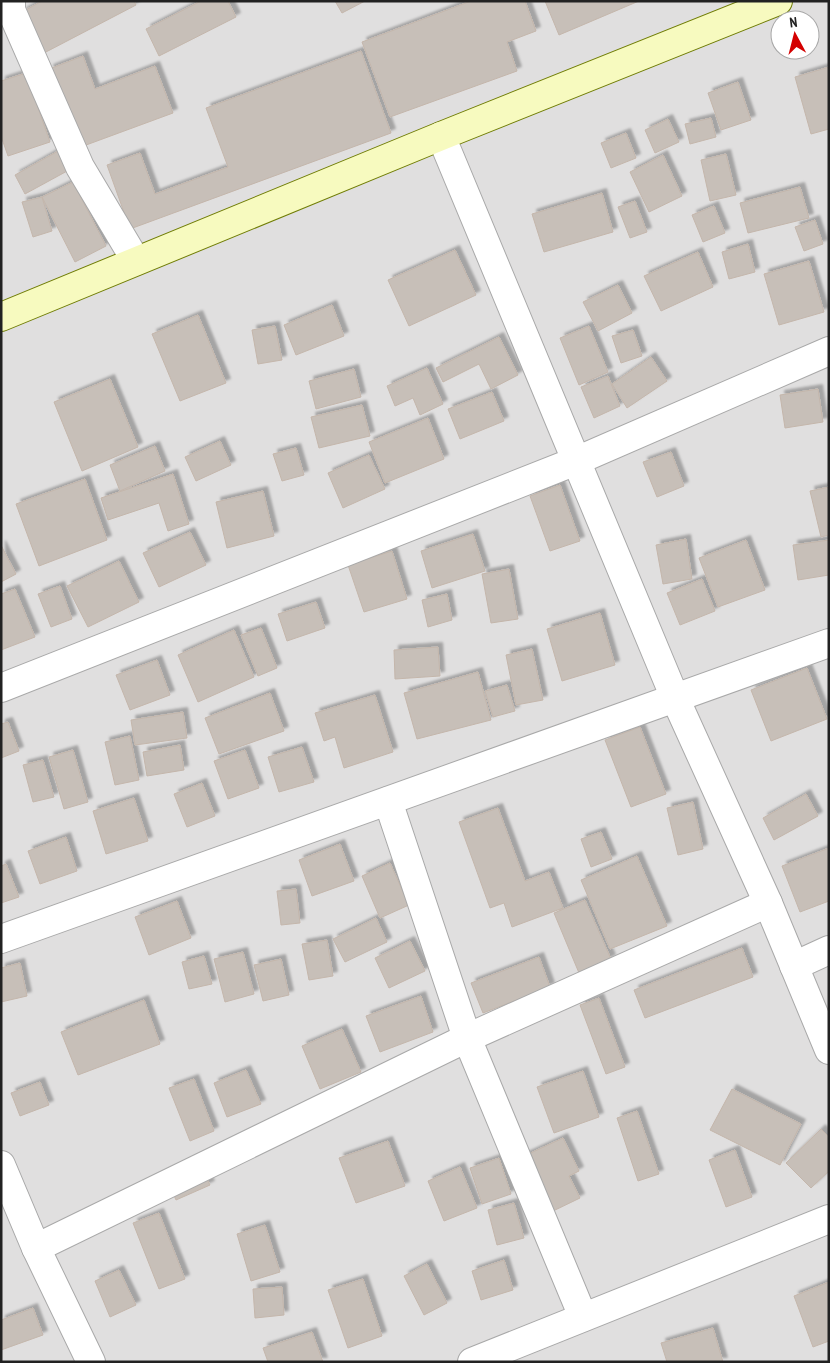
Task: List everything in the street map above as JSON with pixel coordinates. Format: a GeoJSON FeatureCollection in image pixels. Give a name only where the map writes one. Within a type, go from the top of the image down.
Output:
{"type":"FeatureCollection","features":[{"type":"Feature","properties":{"kind":"street"},"geometry":{"type":"LineString","coordinates":[[11,1],[11,10],[80,167],[136,261]]}},
{"type":"Feature","properties":{"kind":"street"},"geometry":{"type":"LineString","coordinates":[[1,317],[441,136],[778,1]]}},
{"type":"Feature","properties":{"kind":"street"},"geometry":{"type":"LineString","coordinates":[[441,136],[675,698],[768,903],[829,1050]]}},
{"type":"Feature","properties":{"kind":"street"},"geometry":{"type":"LineString","coordinates":[[1,688],[576,461],[829,351]]}},
{"type":"Feature","properties":{"kind":"street"},"geometry":{"type":"LineString","coordinates":[[1,939],[829,643]]}},
{"type":"Feature","properties":{"kind":"street"},"geometry":{"type":"LineString","coordinates":[[388,800],[467,1038],[583,1317]]}},
{"type":"Feature","properties":{"kind":"street"},"geometry":{"type":"LineString","coordinates":[[36,1248],[467,1038],[768,903]]}},
{"type":"Feature","properties":{"kind":"street"},"geometry":{"type":"LineString","coordinates":[[794,966],[829,950]]}},
{"type":"Feature","properties":{"kind":"street"},"geometry":{"type":"LineString","coordinates":[[1,1165],[36,1248],[91,1362]]}},
{"type":"Feature","properties":{"kind":"street"},"geometry":{"type":"LineString","coordinates":[[472,1362],[829,1219]]}},
{"type":"Feature","properties":{"kind":"shaded area"},"geometry":{"type":"Polygon","coordinates":[[[1,1],[829,1],[829,1362],[1,1362],[1,1]]]}},
{"type":"Feature","properties":{"kind":"building"},"geometry":{"type":"Polygon","coordinates":[[[42,1],[134,1],[136,5],[44,53],[22,12],[42,1]]]}},
{"type":"Feature","properties":{"kind":"building"},"geometry":{"type":"Polygon","coordinates":[[[201,1],[228,1],[236,17],[159,56],[146,29],[201,1]]]}},
{"type":"Feature","properties":{"kind":"building"},"geometry":{"type":"Polygon","coordinates":[[[335,1],[365,1],[342,13],[335,1]]]}},
{"type":"Feature","properties":{"kind":"building"},"geometry":{"type":"Polygon","coordinates":[[[471,1],[525,1],[536,31],[507,42],[517,71],[390,117],[362,42],[471,1]]]}},
{"type":"Feature","properties":{"kind":"building"},"geometry":{"type":"Polygon","coordinates":[[[545,1],[639,1],[559,35],[545,1]]]}},
{"type":"Feature","properties":{"kind":"building"},"geometry":{"type":"Polygon","coordinates":[[[361,51],[391,133],[130,229],[107,165],[140,153],[155,194],[228,167],[206,108],[361,51]]]}},
{"type":"Feature","properties":{"kind":"building"},"geometry":{"type":"Polygon","coordinates":[[[83,56],[95,89],[155,66],[173,113],[78,148],[49,69],[83,56]]]}},
{"type":"Feature","properties":{"kind":"building"},"geometry":{"type":"Polygon","coordinates":[[[829,67],[829,129],[811,134],[795,77],[829,67]]]}},
{"type":"Feature","properties":{"kind":"building"},"geometry":{"type":"Polygon","coordinates":[[[26,73],[50,142],[8,156],[1,136],[1,81],[26,73]]]}},
{"type":"Feature","properties":{"kind":"building"},"geometry":{"type":"Polygon","coordinates":[[[738,82],[751,120],[721,130],[708,93],[738,82]]]}},
{"type":"Feature","properties":{"kind":"building"},"geometry":{"type":"Polygon","coordinates":[[[711,118],[716,137],[690,144],[685,124],[711,118]]]}},
{"type":"Feature","properties":{"kind":"building"},"geometry":{"type":"Polygon","coordinates":[[[668,119],[679,142],[655,153],[645,130],[668,119]]]}},
{"type":"Feature","properties":{"kind":"building"},"geometry":{"type":"Polygon","coordinates":[[[626,133],[636,158],[611,168],[601,143],[626,133]]]}},
{"type":"Feature","properties":{"kind":"building"},"geometry":{"type":"Polygon","coordinates":[[[58,151],[69,170],[25,194],[15,175],[58,151]]]}},
{"type":"Feature","properties":{"kind":"building"},"geometry":{"type":"Polygon","coordinates":[[[726,154],[736,195],[710,201],[701,160],[726,154]]]}},
{"type":"Feature","properties":{"kind":"building"},"geometry":{"type":"Polygon","coordinates":[[[663,155],[682,196],[649,212],[630,172],[663,155]]]}},
{"type":"Feature","properties":{"kind":"building"},"geometry":{"type":"Polygon","coordinates":[[[73,182],[106,246],[75,262],[42,197],[73,182]]]}},
{"type":"Feature","properties":{"kind":"building"},"geometry":{"type":"Polygon","coordinates":[[[800,187],[809,218],[748,233],[740,203],[800,187]]]}},
{"type":"Feature","properties":{"kind":"building"},"geometry":{"type":"Polygon","coordinates":[[[602,193],[613,232],[544,252],[532,214],[602,193]]]}},
{"type":"Feature","properties":{"kind":"building"},"geometry":{"type":"Polygon","coordinates":[[[42,197],[52,231],[33,237],[22,202],[42,197]]]}},
{"type":"Feature","properties":{"kind":"building"},"geometry":{"type":"Polygon","coordinates":[[[635,201],[647,232],[630,238],[618,207],[635,201]]]}},
{"type":"Feature","properties":{"kind":"building"},"geometry":{"type":"Polygon","coordinates":[[[714,206],[725,233],[703,242],[692,215],[714,206]]]}},
{"type":"Feature","properties":{"kind":"building"},"geometry":{"type":"Polygon","coordinates":[[[815,220],[823,244],[804,251],[795,227],[815,220]]]}},
{"type":"Feature","properties":{"kind":"building"},"geometry":{"type":"Polygon","coordinates":[[[748,244],[755,272],[729,279],[722,252],[748,244]]]}},
{"type":"Feature","properties":{"kind":"building"},"geometry":{"type":"Polygon","coordinates":[[[455,250],[476,295],[409,326],[388,280],[455,250]]]}},
{"type":"Feature","properties":{"kind":"building"},"geometry":{"type":"Polygon","coordinates":[[[698,252],[713,287],[661,311],[644,276],[698,252]]]}},
{"type":"Feature","properties":{"kind":"building"},"geometry":{"type":"Polygon","coordinates":[[[809,261],[824,312],[779,325],[764,274],[809,261]]]}},
{"type":"Feature","properties":{"kind":"building"},"geometry":{"type":"Polygon","coordinates":[[[618,285],[632,313],[598,331],[583,302],[618,285]]]}},
{"type":"Feature","properties":{"kind":"building"},"geometry":{"type":"Polygon","coordinates":[[[332,305],[344,336],[296,355],[284,325],[332,305]]]}},
{"type":"Feature","properties":{"kind":"building"},"geometry":{"type":"Polygon","coordinates":[[[198,315],[226,383],[180,401],[152,334],[198,315]]]}},
{"type":"Feature","properties":{"kind":"building"},"geometry":{"type":"Polygon","coordinates":[[[275,326],[282,360],[258,364],[252,330],[275,326]]]}},
{"type":"Feature","properties":{"kind":"building"},"geometry":{"type":"Polygon","coordinates":[[[589,326],[608,372],[579,385],[560,338],[589,326]]]}},
{"type":"Feature","properties":{"kind":"building"},"geometry":{"type":"Polygon","coordinates":[[[633,330],[642,356],[621,363],[612,336],[633,330]]]}},
{"type":"Feature","properties":{"kind":"building"},"geometry":{"type":"Polygon","coordinates":[[[499,337],[518,375],[491,389],[479,364],[443,382],[436,368],[499,337]]]}},
{"type":"Feature","properties":{"kind":"building"},"geometry":{"type":"Polygon","coordinates":[[[651,357],[667,381],[627,408],[612,384],[651,357]]]}},
{"type":"Feature","properties":{"kind":"building"},"geometry":{"type":"Polygon","coordinates":[[[427,368],[443,404],[420,415],[413,398],[395,406],[387,386],[427,368]]]}},
{"type":"Feature","properties":{"kind":"building"},"geometry":{"type":"Polygon","coordinates":[[[354,369],[361,397],[316,409],[309,381],[354,369]]]}},
{"type":"Feature","properties":{"kind":"building"},"geometry":{"type":"Polygon","coordinates":[[[608,376],[620,406],[594,418],[581,387],[608,376]]]}},
{"type":"Feature","properties":{"kind":"building"},"geometry":{"type":"Polygon","coordinates":[[[110,379],[138,447],[82,471],[54,402],[110,379]]]}},
{"type":"Feature","properties":{"kind":"building"},"geometry":{"type":"Polygon","coordinates":[[[818,389],[823,422],[785,428],[780,395],[818,389]]]}},
{"type":"Feature","properties":{"kind":"building"},"geometry":{"type":"Polygon","coordinates":[[[492,392],[504,421],[460,439],[448,409],[492,392]]]}},
{"type":"Feature","properties":{"kind":"building"},"geometry":{"type":"Polygon","coordinates":[[[362,405],[370,436],[319,448],[311,417],[362,405]]]}},
{"type":"Feature","properties":{"kind":"building"},"geometry":{"type":"Polygon","coordinates":[[[428,418],[444,459],[385,483],[369,442],[428,418]]]}},
{"type":"Feature","properties":{"kind":"building"},"geometry":{"type":"Polygon","coordinates":[[[220,441],[231,465],[196,481],[185,457],[220,441]]]}},
{"type":"Feature","properties":{"kind":"building"},"geometry":{"type":"Polygon","coordinates":[[[155,446],[165,471],[120,491],[110,465],[155,446]]]}},
{"type":"Feature","properties":{"kind":"building"},"geometry":{"type":"Polygon","coordinates":[[[296,448],[304,475],[282,481],[273,454],[296,448]]]}},
{"type":"Feature","properties":{"kind":"building"},"geometry":{"type":"Polygon","coordinates":[[[671,452],[684,486],[657,497],[643,462],[671,452]]]}},
{"type":"Feature","properties":{"kind":"building"},"geometry":{"type":"Polygon","coordinates":[[[369,455],[385,489],[343,508],[328,473],[369,455]]]}},
{"type":"Feature","properties":{"kind":"building"},"geometry":{"type":"Polygon","coordinates":[[[173,474],[189,524],[168,531],[159,503],[108,520],[101,498],[173,474]]]}},
{"type":"Feature","properties":{"kind":"building"},"geometry":{"type":"Polygon","coordinates":[[[85,479],[107,540],[39,566],[16,504],[85,479]]]}},
{"type":"Feature","properties":{"kind":"building"},"geometry":{"type":"Polygon","coordinates":[[[560,485],[580,541],[550,551],[530,496],[560,485]]]}},
{"type":"Feature","properties":{"kind":"building"},"geometry":{"type":"Polygon","coordinates":[[[829,487],[829,535],[821,537],[810,491],[829,487]]]}},
{"type":"Feature","properties":{"kind":"building"},"geometry":{"type":"Polygon","coordinates":[[[263,491],[274,536],[227,548],[216,502],[263,491]]]}},
{"type":"Feature","properties":{"kind":"building"},"geometry":{"type":"Polygon","coordinates":[[[190,532],[206,565],[159,587],[143,553],[190,532]]]}},
{"type":"Feature","properties":{"kind":"building"},"geometry":{"type":"Polygon","coordinates":[[[473,534],[485,571],[432,588],[421,551],[473,534]]]}},
{"type":"Feature","properties":{"kind":"building"},"geometry":{"type":"Polygon","coordinates":[[[686,539],[692,579],[663,584],[656,545],[686,539]]]}},
{"type":"Feature","properties":{"kind":"building"},"geometry":{"type":"Polygon","coordinates":[[[746,540],[765,590],[718,607],[699,558],[746,540]]]}},
{"type":"Feature","properties":{"kind":"building"},"geometry":{"type":"Polygon","coordinates":[[[829,540],[829,575],[798,580],[793,545],[829,540]]]}},
{"type":"Feature","properties":{"kind":"building"},"geometry":{"type":"Polygon","coordinates":[[[1,545],[16,574],[1,582],[1,545]]]}},
{"type":"Feature","properties":{"kind":"building"},"geometry":{"type":"Polygon","coordinates":[[[392,551],[407,599],[364,612],[348,565],[392,551]]]}},
{"type":"Feature","properties":{"kind":"building"},"geometry":{"type":"Polygon","coordinates":[[[119,561],[139,602],[88,627],[67,586],[119,561]]]}},
{"type":"Feature","properties":{"kind":"building"},"geometry":{"type":"Polygon","coordinates":[[[509,569],[518,619],[491,623],[482,574],[509,569]]]}},
{"type":"Feature","properties":{"kind":"building"},"geometry":{"type":"Polygon","coordinates":[[[702,579],[715,611],[680,625],[667,593],[702,579]]]}},
{"type":"Feature","properties":{"kind":"building"},"geometry":{"type":"Polygon","coordinates":[[[60,586],[72,619],[51,627],[38,594],[60,586]]]}},
{"type":"Feature","properties":{"kind":"building"},"geometry":{"type":"Polygon","coordinates":[[[15,589],[35,637],[1,650],[1,594],[15,589]]]}},
{"type":"Feature","properties":{"kind":"building"},"geometry":{"type":"Polygon","coordinates":[[[447,594],[452,620],[428,627],[422,600],[447,594]]]}},
{"type":"Feature","properties":{"kind":"building"},"geometry":{"type":"Polygon","coordinates":[[[316,602],[325,628],[287,641],[278,614],[316,602]]]}},
{"type":"Feature","properties":{"kind":"building"},"geometry":{"type":"Polygon","coordinates":[[[600,613],[615,665],[562,681],[547,629],[600,613]]]}},
{"type":"Feature","properties":{"kind":"building"},"geometry":{"type":"Polygon","coordinates":[[[261,628],[277,668],[258,676],[241,635],[261,628]]]}},
{"type":"Feature","properties":{"kind":"building"},"geometry":{"type":"Polygon","coordinates":[[[234,630],[254,677],[198,702],[178,655],[234,630]]]}},
{"type":"Feature","properties":{"kind":"building"},"geometry":{"type":"Polygon","coordinates":[[[438,647],[440,676],[395,679],[394,650],[438,647]]]}},
{"type":"Feature","properties":{"kind":"building"},"geometry":{"type":"Polygon","coordinates":[[[532,649],[543,700],[516,705],[506,655],[532,649]]]}},
{"type":"Feature","properties":{"kind":"building"},"geometry":{"type":"Polygon","coordinates":[[[157,660],[170,695],[130,710],[116,675],[157,660]]]}},
{"type":"Feature","properties":{"kind":"building"},"geometry":{"type":"Polygon","coordinates":[[[807,668],[827,719],[771,741],[751,690],[807,668]]]}},
{"type":"Feature","properties":{"kind":"building"},"geometry":{"type":"Polygon","coordinates":[[[478,672],[491,720],[417,739],[404,693],[478,672]]]}},
{"type":"Feature","properties":{"kind":"building"},"geometry":{"type":"Polygon","coordinates":[[[507,685],[515,711],[493,717],[485,691],[507,685]]]}},
{"type":"Feature","properties":{"kind":"building"},"geometry":{"type":"Polygon","coordinates":[[[270,693],[284,731],[219,754],[205,718],[270,693]]]}},
{"type":"Feature","properties":{"kind":"building"},"geometry":{"type":"Polygon","coordinates":[[[375,695],[393,752],[344,768],[335,737],[324,741],[315,713],[375,695]]]}},
{"type":"Feature","properties":{"kind":"building"},"geometry":{"type":"Polygon","coordinates":[[[183,712],[187,738],[135,745],[131,720],[183,712]]]}},
{"type":"Feature","properties":{"kind":"building"},"geometry":{"type":"Polygon","coordinates":[[[8,722],[19,751],[1,758],[1,724],[8,722]]]}},
{"type":"Feature","properties":{"kind":"building"},"geometry":{"type":"Polygon","coordinates":[[[640,727],[666,794],[631,807],[605,740],[640,727]]]}},
{"type":"Feature","properties":{"kind":"building"},"geometry":{"type":"Polygon","coordinates":[[[130,736],[139,780],[115,785],[105,742],[130,736]]]}},
{"type":"Feature","properties":{"kind":"building"},"geometry":{"type":"Polygon","coordinates":[[[180,745],[184,770],[147,776],[143,752],[180,745]]]}},
{"type":"Feature","properties":{"kind":"building"},"geometry":{"type":"Polygon","coordinates":[[[302,747],[314,782],[279,792],[268,757],[302,747]]]}},
{"type":"Feature","properties":{"kind":"building"},"geometry":{"type":"Polygon","coordinates":[[[73,750],[88,802],[64,809],[49,757],[73,750]]]}},
{"type":"Feature","properties":{"kind":"building"},"geometry":{"type":"Polygon","coordinates":[[[245,750],[259,788],[228,799],[214,761],[245,750]]]}},
{"type":"Feature","properties":{"kind":"building"},"geometry":{"type":"Polygon","coordinates":[[[43,760],[54,797],[33,802],[23,765],[43,760]]]}},
{"type":"Feature","properties":{"kind":"building"},"geometry":{"type":"Polygon","coordinates":[[[202,783],[215,816],[187,827],[174,794],[202,783]]]}},
{"type":"Feature","properties":{"kind":"building"},"geometry":{"type":"Polygon","coordinates":[[[806,794],[818,816],[774,840],[763,818],[806,794]]]}},
{"type":"Feature","properties":{"kind":"building"},"geometry":{"type":"Polygon","coordinates":[[[134,798],[148,841],[106,854],[93,811],[134,798]]]}},
{"type":"Feature","properties":{"kind":"building"},"geometry":{"type":"Polygon","coordinates":[[[693,802],[703,849],[678,855],[667,808],[693,802]]]}},
{"type":"Feature","properties":{"kind":"building"},"geometry":{"type":"Polygon","coordinates":[[[498,808],[525,881],[549,872],[563,908],[512,927],[504,903],[490,908],[459,822],[498,808]]]}},
{"type":"Feature","properties":{"kind":"building"},"geometry":{"type":"Polygon","coordinates":[[[601,832],[612,859],[591,867],[581,839],[601,832]]]}},
{"type":"Feature","properties":{"kind":"building"},"geometry":{"type":"Polygon","coordinates":[[[66,837],[77,871],[40,884],[28,851],[66,837]]]}},
{"type":"Feature","properties":{"kind":"building"},"geometry":{"type":"Polygon","coordinates":[[[340,844],[354,881],[312,896],[299,860],[340,844]]]}},
{"type":"Feature","properties":{"kind":"building"},"geometry":{"type":"Polygon","coordinates":[[[829,848],[829,901],[800,912],[782,866],[829,848]]]}},
{"type":"Feature","properties":{"kind":"building"},"geometry":{"type":"Polygon","coordinates":[[[637,856],[667,926],[610,949],[581,880],[637,856]]]}},
{"type":"Feature","properties":{"kind":"building"},"geometry":{"type":"Polygon","coordinates":[[[390,863],[409,905],[380,918],[362,876],[390,863]]]}},
{"type":"Feature","properties":{"kind":"building"},"geometry":{"type":"Polygon","coordinates":[[[6,864],[19,897],[1,903],[1,866],[6,864]]]}},
{"type":"Feature","properties":{"kind":"building"},"geometry":{"type":"Polygon","coordinates":[[[296,889],[300,923],[281,925],[277,891],[296,889]]]}},
{"type":"Feature","properties":{"kind":"building"},"geometry":{"type":"Polygon","coordinates":[[[585,900],[611,959],[579,973],[554,913],[585,900]]]}},
{"type":"Feature","properties":{"kind":"building"},"geometry":{"type":"Polygon","coordinates":[[[177,901],[191,938],[149,955],[135,917],[177,901]]]}},
{"type":"Feature","properties":{"kind":"building"},"geometry":{"type":"Polygon","coordinates":[[[376,918],[387,942],[345,962],[333,939],[376,918]]]}},
{"type":"Feature","properties":{"kind":"building"},"geometry":{"type":"Polygon","coordinates":[[[327,940],[333,976],[309,980],[302,944],[327,940]]]}},
{"type":"Feature","properties":{"kind":"building"},"geometry":{"type":"Polygon","coordinates":[[[410,941],[425,971],[389,988],[375,958],[410,941]]]}},
{"type":"Feature","properties":{"kind":"building"},"geometry":{"type":"Polygon","coordinates":[[[742,948],[753,977],[645,1018],[634,990],[742,948]]]}},
{"type":"Feature","properties":{"kind":"building"},"geometry":{"type":"Polygon","coordinates":[[[243,952],[254,994],[225,1002],[214,959],[243,952]]]}},
{"type":"Feature","properties":{"kind":"building"},"geometry":{"type":"Polygon","coordinates":[[[204,956],[212,984],[189,989],[182,962],[204,956]]]}},
{"type":"Feature","properties":{"kind":"building"},"geometry":{"type":"Polygon","coordinates":[[[539,957],[550,987],[483,1013],[471,983],[539,957]]]}},
{"type":"Feature","properties":{"kind":"building"},"geometry":{"type":"Polygon","coordinates":[[[281,959],[289,995],[263,1001],[254,965],[281,959]]]}},
{"type":"Feature","properties":{"kind":"building"},"geometry":{"type":"Polygon","coordinates":[[[20,963],[27,996],[1,1002],[1,968],[20,963]]]}},
{"type":"Feature","properties":{"kind":"building"},"geometry":{"type":"Polygon","coordinates":[[[421,996],[433,1032],[380,1052],[366,1016],[421,996]]]}},
{"type":"Feature","properties":{"kind":"building"},"geometry":{"type":"Polygon","coordinates":[[[599,998],[625,1067],[606,1074],[580,1005],[599,998]]]}},
{"type":"Feature","properties":{"kind":"building"},"geometry":{"type":"Polygon","coordinates":[[[144,1000],[160,1044],[78,1075],[61,1032],[144,1000]]]}},
{"type":"Feature","properties":{"kind":"building"},"geometry":{"type":"Polygon","coordinates":[[[342,1029],[361,1072],[320,1089],[302,1046],[342,1029]]]}},
{"type":"Feature","properties":{"kind":"building"},"geometry":{"type":"Polygon","coordinates":[[[246,1070],[261,1104],[227,1117],[214,1083],[246,1070]]]}},
{"type":"Feature","properties":{"kind":"building"},"geometry":{"type":"Polygon","coordinates":[[[583,1071],[599,1117],[554,1133],[537,1087],[583,1071]]]}},
{"type":"Feature","properties":{"kind":"building"},"geometry":{"type":"Polygon","coordinates":[[[194,1079],[214,1131],[190,1141],[169,1088],[194,1079]]]}},
{"type":"Feature","properties":{"kind":"building"},"geometry":{"type":"Polygon","coordinates":[[[40,1082],[49,1105],[20,1116],[11,1093],[40,1082]]]}},
{"type":"Feature","properties":{"kind":"building"},"geometry":{"type":"Polygon","coordinates":[[[732,1089],[801,1124],[780,1165],[710,1130],[732,1089]]]}},
{"type":"Feature","properties":{"kind":"building"},"geometry":{"type":"Polygon","coordinates":[[[637,1111],[659,1174],[638,1181],[617,1118],[637,1111]]]}},
{"type":"Feature","properties":{"kind":"building"},"geometry":{"type":"Polygon","coordinates":[[[821,1129],[829,1137],[829,1171],[811,1188],[786,1163],[821,1129]]]}},
{"type":"Feature","properties":{"kind":"building"},"geometry":{"type":"Polygon","coordinates":[[[563,1138],[579,1171],[569,1176],[580,1198],[551,1212],[524,1156],[563,1138]]]}},
{"type":"Feature","properties":{"kind":"building"},"geometry":{"type":"Polygon","coordinates":[[[388,1141],[405,1186],[356,1203],[339,1158],[388,1141]]]}},
{"type":"Feature","properties":{"kind":"building"},"geometry":{"type":"Polygon","coordinates":[[[735,1150],[752,1197],[726,1207],[709,1160],[735,1150]]]}},
{"type":"Feature","properties":{"kind":"building"},"geometry":{"type":"Polygon","coordinates":[[[499,1158],[511,1194],[482,1204],[470,1168],[499,1158]]]}},
{"type":"Feature","properties":{"kind":"building"},"geometry":{"type":"Polygon","coordinates":[[[460,1167],[477,1208],[444,1221],[428,1181],[460,1167]]]}},
{"type":"Feature","properties":{"kind":"building"},"geometry":{"type":"Polygon","coordinates":[[[205,1175],[210,1185],[176,1200],[171,1189],[205,1175]]]}},
{"type":"Feature","properties":{"kind":"building"},"geometry":{"type":"Polygon","coordinates":[[[514,1203],[524,1238],[497,1245],[488,1210],[514,1203]]]}},
{"type":"Feature","properties":{"kind":"building"},"geometry":{"type":"Polygon","coordinates":[[[159,1213],[185,1279],[159,1289],[133,1223],[159,1213]]]}},
{"type":"Feature","properties":{"kind":"building"},"geometry":{"type":"Polygon","coordinates":[[[265,1225],[280,1272],[251,1281],[237,1234],[265,1225]]]}},
{"type":"Feature","properties":{"kind":"building"},"geometry":{"type":"Polygon","coordinates":[[[504,1260],[513,1290],[481,1300],[472,1271],[504,1260]]]}},
{"type":"Feature","properties":{"kind":"building"},"geometry":{"type":"Polygon","coordinates":[[[427,1264],[447,1303],[424,1315],[404,1276],[427,1264]]]}},
{"type":"Feature","properties":{"kind":"building"},"geometry":{"type":"Polygon","coordinates":[[[119,1270],[136,1305],[110,1317],[95,1281],[119,1270]]]}},
{"type":"Feature","properties":{"kind":"building"},"geometry":{"type":"Polygon","coordinates":[[[363,1279],[382,1336],[348,1348],[328,1290],[363,1279]]]}},
{"type":"Feature","properties":{"kind":"building"},"geometry":{"type":"Polygon","coordinates":[[[829,1282],[829,1341],[813,1347],[794,1296],[829,1282]]]}},
{"type":"Feature","properties":{"kind":"building"},"geometry":{"type":"Polygon","coordinates":[[[282,1287],[284,1315],[255,1318],[253,1289],[282,1287]]]}},
{"type":"Feature","properties":{"kind":"building"},"geometry":{"type":"Polygon","coordinates":[[[33,1308],[43,1335],[1,1350],[1,1320],[33,1308]]]}},
{"type":"Feature","properties":{"kind":"building"},"geometry":{"type":"Polygon","coordinates":[[[713,1328],[723,1362],[667,1362],[661,1343],[713,1328]]]}},
{"type":"Feature","properties":{"kind":"building"},"geometry":{"type":"Polygon","coordinates":[[[312,1332],[323,1362],[268,1362],[263,1348],[312,1332]]]}}]}
